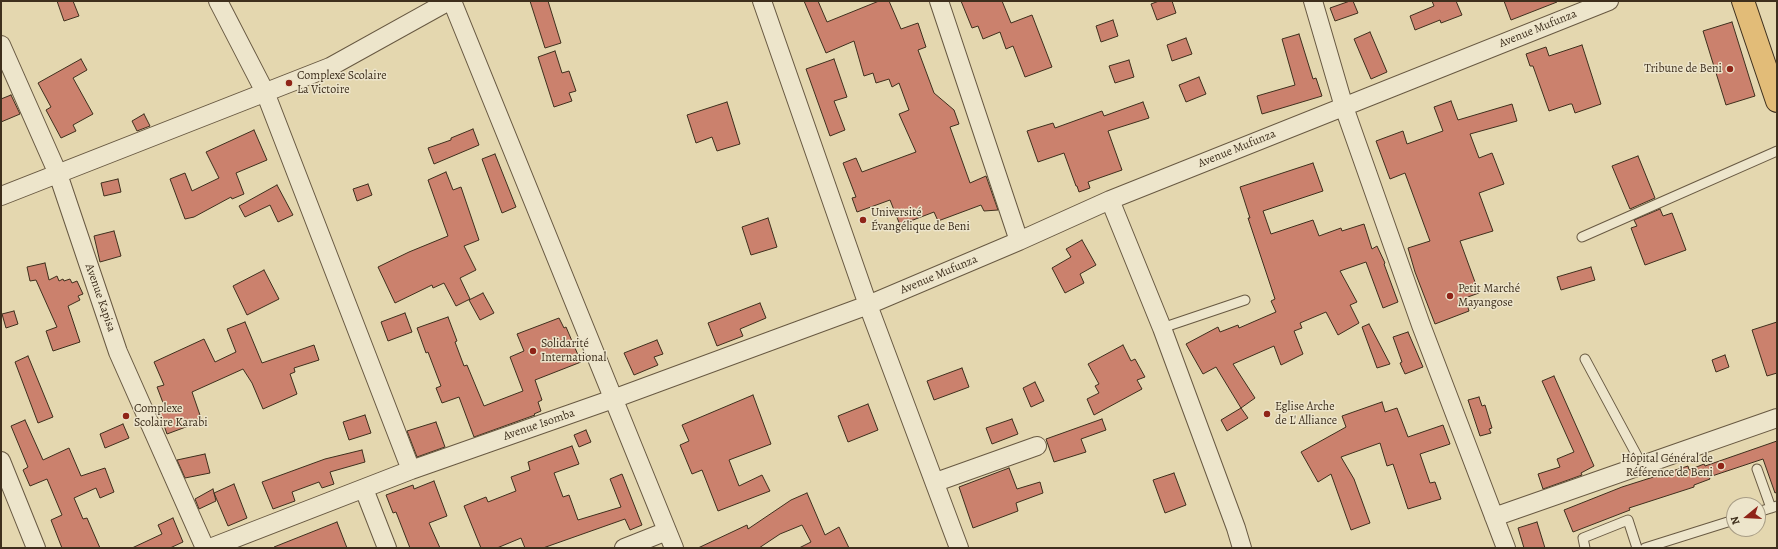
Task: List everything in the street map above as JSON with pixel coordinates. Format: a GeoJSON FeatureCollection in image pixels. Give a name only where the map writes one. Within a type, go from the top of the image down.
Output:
{"type":"FeatureCollection","features":[{"type":"Feature","properties":{"kind":"highway"},"geometry":{"type":"LineString","coordinates":[[1743,1],[1774,80],[1777,101]]}},
{"type":"Feature","properties":{"kind":"street"},"geometry":{"type":"LineString","coordinates":[[218,1],[265,92],[411,470]]}},
{"type":"Feature","properties":{"kind":"street"},"geometry":{"type":"LineString","coordinates":[[1,196],[330,67],[451,1],[674,548]]}},
{"type":"Feature","properties":{"kind":"street"},"geometry":{"type":"LineString","coordinates":[[762,1],[868,305],[936,482],[959,548]]}},
{"type":"Feature","properties":{"kind":"street"},"geometry":{"type":"LineString","coordinates":[[939,1],[1019,241]]}},
{"type":"Feature","properties":{"kind":"street"},"geometry":{"type":"LineString","coordinates":[[1313,1],[1344,107],[1420,325],[1506,548]]}},
{"type":"Feature","properties":{"kind":"street","name":"Avenue Mufunza"},"geometry":{"type":"LineString","coordinates":[[868,305],[1019,241],[1110,200],[1609,1]]}},
{"type":"Feature","properties":{"kind":"street","name":"Avenue Kapisa"},"geometry":{"type":"LineString","coordinates":[[1,45],[58,174],[118,352],[205,548]]}},
{"type":"Feature","properties":{"kind":"street"},"geometry":{"type":"LineString","coordinates":[[1110,200],[1162,328],[1242,548]]}},
{"type":"Feature","properties":{"kind":"street","name":"Avenue Isomba"},"geometry":{"type":"LineString","coordinates":[[210,548],[411,470],[613,399],[868,305]]}},
{"type":"Feature","properties":{"kind":"street"},"geometry":{"type":"LineString","coordinates":[[1494,517],[1777,418]]}},
{"type":"Feature","properties":{"kind":"street"},"geometry":{"type":"LineString","coordinates":[[936,482],[1037,446]]}},
{"type":"Feature","properties":{"kind":"street"},"geometry":{"type":"LineString","coordinates":[[1,461],[36,548]]}},
{"type":"Feature","properties":{"kind":"street"},"geometry":{"type":"LineString","coordinates":[[364,489],[387,548]]}},
{"type":"Feature","properties":{"kind":"street"},"geometry":{"type":"LineString","coordinates":[[624,548],[667,531]]}},
{"type":"Feature","properties":{"kind":"lane"},"geometry":{"type":"LineString","coordinates":[[1582,237],[1777,151]]}},
{"type":"Feature","properties":{"kind":"lane"},"geometry":{"type":"LineString","coordinates":[[1162,328],[1245,300]]}},
{"type":"Feature","properties":{"kind":"lane"},"geometry":{"type":"LineString","coordinates":[[1584,359],[1642,465]]}},
{"type":"Feature","properties":{"kind":"lane"},"geometry":{"type":"LineString","coordinates":[[1757,469],[1774,507]]}},
{"type":"Feature","properties":{"kind":"lane"},"geometry":{"type":"LineString","coordinates":[[1585,548],[1583,538],[1628,520],[1637,548]]}},
{"type":"Feature","properties":{"kind":"lane"},"geometry":{"type":"LineString","coordinates":[[1645,548],[1726,523]]}},
{"type":"Feature","properties":{"kind":"building"},"geometry":{"type":"Polygon","coordinates":[[[57,1],[73,1],[79,16],[64,21],[57,1]]]}},
{"type":"Feature","properties":{"kind":"building"},"geometry":{"type":"Polygon","coordinates":[[[530,1],[548,1],[561,43],[545,48],[530,1]]]}},
{"type":"Feature","properties":{"kind":"building"},"geometry":{"type":"Polygon","coordinates":[[[804,1],[818,1],[827,22],[879,1],[889,1],[901,29],[918,23],[926,47],[918,50],[934,93],[954,110],[959,124],[950,127],[970,183],[986,176],[998,210],[984,211],[981,205],[938,221],[934,212],[900,225],[890,200],[857,212],[852,198],[856,197],[843,163],[856,158],[862,172],[916,152],[899,114],[909,110],[899,83],[892,87],[889,79],[876,83],[873,73],[864,76],[854,41],[826,53],[804,1]]]}},
{"type":"Feature","properties":{"kind":"building"},"geometry":{"type":"Polygon","coordinates":[[[961,1],[1002,1],[1011,23],[1032,15],[1052,67],[1025,77],[1013,46],[1006,49],[1000,32],[983,39],[978,26],[972,28],[961,1]]]}},
{"type":"Feature","properties":{"kind":"building"},"geometry":{"type":"Polygon","coordinates":[[[1159,1],[1172,1],[1176,13],[1157,20],[1151,4],[1159,1]]]}},
{"type":"Feature","properties":{"kind":"building"},"geometry":{"type":"Polygon","coordinates":[[[1353,1],[1358,13],[1335,21],[1330,8],[1353,1]]]}},
{"type":"Feature","properties":{"kind":"building"},"geometry":{"type":"Polygon","coordinates":[[[1432,1],[1456,1],[1462,15],[1441,23],[1440,20],[1415,30],[1410,16],[1434,6],[1432,1]]]}},
{"type":"Feature","properties":{"kind":"building"},"geometry":{"type":"Polygon","coordinates":[[[1504,1],[1557,1],[1557,2],[1511,20],[1504,1]]]}},
{"type":"Feature","properties":{"kind":"building"},"geometry":{"type":"Polygon","coordinates":[[[1113,20],[1118,36],[1101,42],[1096,26],[1113,20]]]}},
{"type":"Feature","properties":{"kind":"building"},"geometry":{"type":"Polygon","coordinates":[[[1732,22],[1755,96],[1726,105],[1703,31],[1732,22]]]}},
{"type":"Feature","properties":{"kind":"building"},"geometry":{"type":"Polygon","coordinates":[[[1370,32],[1387,72],[1371,79],[1354,39],[1370,32]]]}},
{"type":"Feature","properties":{"kind":"building"},"geometry":{"type":"Polygon","coordinates":[[[1299,34],[1313,79],[1316,78],[1322,96],[1262,114],[1257,96],[1295,85],[1282,39],[1299,34]]]}},
{"type":"Feature","properties":{"kind":"building"},"geometry":{"type":"Polygon","coordinates":[[[1186,38],[1192,54],[1172,61],[1167,45],[1186,38]]]}},
{"type":"Feature","properties":{"kind":"building"},"geometry":{"type":"Polygon","coordinates":[[[1582,45],[1601,104],[1575,113],[1572,104],[1549,111],[1533,66],[1530,66],[1526,54],[1546,47],[1549,56],[1582,45]]]}},
{"type":"Feature","properties":{"kind":"building"},"geometry":{"type":"Polygon","coordinates":[[[555,51],[562,73],[569,71],[576,91],[569,93],[572,101],[554,107],[538,57],[555,51]]]}},
{"type":"Feature","properties":{"kind":"building"},"geometry":{"type":"Polygon","coordinates":[[[81,59],[87,70],[73,78],[93,114],[73,125],[76,131],[61,138],[46,110],[51,107],[38,83],[81,59]]]}},
{"type":"Feature","properties":{"kind":"building"},"geometry":{"type":"Polygon","coordinates":[[[834,59],[847,97],[834,101],[845,130],[830,136],[806,69],[834,59]]]}},
{"type":"Feature","properties":{"kind":"building"},"geometry":{"type":"Polygon","coordinates":[[[1129,60],[1134,77],[1115,83],[1109,66],[1129,60]]]}},
{"type":"Feature","properties":{"kind":"building"},"geometry":{"type":"Polygon","coordinates":[[[1199,77],[1206,94],[1186,102],[1179,85],[1199,77]]]}},
{"type":"Feature","properties":{"kind":"building"},"geometry":{"type":"Polygon","coordinates":[[[11,95],[20,114],[1,122],[1,99],[11,95]]]}},
{"type":"Feature","properties":{"kind":"building"},"geometry":{"type":"Polygon","coordinates":[[[1451,101],[1458,120],[1512,104],[1517,121],[1470,134],[1479,158],[1492,153],[1504,184],[1479,193],[1493,231],[1460,241],[1479,293],[1465,298],[1469,311],[1435,324],[1415,272],[1408,248],[1430,241],[1405,173],[1390,179],[1376,141],[1403,131],[1407,144],[1443,131],[1434,107],[1451,101]]]}},
{"type":"Feature","properties":{"kind":"building"},"geometry":{"type":"Polygon","coordinates":[[[727,102],[740,144],[717,151],[712,137],[696,143],[687,115],[727,102]]]}},
{"type":"Feature","properties":{"kind":"building"},"geometry":{"type":"Polygon","coordinates":[[[1143,102],[1149,118],[1108,131],[1122,170],[1088,182],[1090,188],[1079,192],[1064,153],[1038,162],[1027,131],[1053,123],[1055,128],[1102,111],[1104,116],[1143,102]]]}},
{"type":"Feature","properties":{"kind":"building"},"geometry":{"type":"Polygon","coordinates":[[[144,114],[150,126],[137,131],[132,121],[144,114]]]}},
{"type":"Feature","properties":{"kind":"building"},"geometry":{"type":"Polygon","coordinates":[[[473,129],[479,145],[434,164],[428,148],[451,140],[451,138],[473,129]]]}},
{"type":"Feature","properties":{"kind":"building"},"geometry":{"type":"Polygon","coordinates":[[[254,130],[267,160],[236,173],[244,194],[232,199],[231,197],[194,217],[185,219],[170,179],[185,173],[192,191],[219,178],[206,152],[254,130]]]}},
{"type":"Feature","properties":{"kind":"building"},"geometry":{"type":"Polygon","coordinates":[[[495,154],[516,207],[502,213],[482,159],[495,154]]]}},
{"type":"Feature","properties":{"kind":"building"},"geometry":{"type":"Polygon","coordinates":[[[1638,156],[1655,198],[1630,209],[1612,166],[1638,156]]]}},
{"type":"Feature","properties":{"kind":"building"},"geometry":{"type":"Polygon","coordinates":[[[1313,163],[1323,191],[1263,211],[1271,234],[1313,220],[1319,236],[1341,228],[1342,231],[1364,224],[1372,249],[1377,246],[1385,263],[1384,264],[1398,302],[1383,308],[1366,262],[1340,271],[1357,302],[1350,305],[1359,323],[1338,335],[1326,312],[1300,323],[1302,328],[1294,331],[1303,354],[1281,365],[1274,346],[1233,364],[1255,398],[1241,408],[1216,367],[1203,374],[1186,344],[1218,327],[1220,332],[1238,325],[1239,328],[1276,312],[1271,301],[1275,299],[1248,218],[1250,218],[1240,187],[1313,163]]]}},
{"type":"Feature","properties":{"kind":"building"},"geometry":{"type":"Polygon","coordinates":[[[446,172],[453,190],[461,187],[479,240],[464,246],[476,270],[460,278],[470,299],[456,306],[444,283],[433,288],[432,285],[395,303],[378,267],[448,236],[428,180],[446,172]]]}},
{"type":"Feature","properties":{"kind":"building"},"geometry":{"type":"Polygon","coordinates":[[[118,179],[121,192],[104,196],[101,183],[118,179]]]}},
{"type":"Feature","properties":{"kind":"building"},"geometry":{"type":"Polygon","coordinates":[[[368,184],[372,195],[357,201],[353,189],[368,184]]]}},
{"type":"Feature","properties":{"kind":"building"},"geometry":{"type":"Polygon","coordinates":[[[277,185],[293,215],[278,222],[270,205],[245,217],[239,206],[277,185]]]}},
{"type":"Feature","properties":{"kind":"building"},"geometry":{"type":"Polygon","coordinates":[[[1660,209],[1663,216],[1672,213],[1686,250],[1645,265],[1631,228],[1637,226],[1634,220],[1660,209]]]}},
{"type":"Feature","properties":{"kind":"building"},"geometry":{"type":"Polygon","coordinates":[[[768,218],[777,247],[751,255],[742,227],[768,218]]]}},
{"type":"Feature","properties":{"kind":"building"},"geometry":{"type":"Polygon","coordinates":[[[114,231],[121,256],[100,262],[94,236],[114,231]]]}},
{"type":"Feature","properties":{"kind":"building"},"geometry":{"type":"Polygon","coordinates":[[[1082,240],[1096,265],[1080,274],[1084,283],[1065,293],[1052,268],[1071,257],[1066,249],[1082,240]]]}},
{"type":"Feature","properties":{"kind":"building"},"geometry":{"type":"Polygon","coordinates":[[[45,263],[49,280],[57,276],[59,281],[63,279],[64,281],[70,279],[72,283],[77,281],[83,294],[78,296],[80,300],[68,306],[80,342],[53,351],[46,331],[57,327],[36,280],[30,281],[27,267],[45,263]]]}},
{"type":"Feature","properties":{"kind":"building"},"geometry":{"type":"Polygon","coordinates":[[[1591,267],[1595,280],[1561,290],[1557,277],[1591,267]]]}},
{"type":"Feature","properties":{"kind":"building"},"geometry":{"type":"Polygon","coordinates":[[[264,270],[279,299],[247,315],[233,286],[264,270]]]}},
{"type":"Feature","properties":{"kind":"building"},"geometry":{"type":"Polygon","coordinates":[[[483,293],[494,313],[480,320],[469,300],[483,293]]]}},
{"type":"Feature","properties":{"kind":"building"},"geometry":{"type":"Polygon","coordinates":[[[760,303],[766,318],[740,329],[743,336],[717,346],[708,323],[760,303]]]}},
{"type":"Feature","properties":{"kind":"building"},"geometry":{"type":"Polygon","coordinates":[[[14,311],[18,324],[6,328],[2,314],[14,311]]]}},
{"type":"Feature","properties":{"kind":"building"},"geometry":{"type":"Polygon","coordinates":[[[405,313],[412,332],[388,341],[381,322],[405,313]]]}},
{"type":"Feature","properties":{"kind":"building"},"geometry":{"type":"Polygon","coordinates":[[[448,317],[464,366],[467,365],[484,406],[523,391],[510,357],[524,351],[517,334],[559,318],[564,328],[566,327],[581,362],[535,380],[542,400],[538,402],[541,411],[534,414],[535,415],[474,437],[459,397],[442,403],[436,388],[441,386],[428,352],[426,353],[417,328],[448,317]]]}},
{"type":"Feature","properties":{"kind":"building"},"geometry":{"type":"Polygon","coordinates":[[[245,322],[262,363],[314,345],[319,360],[294,368],[295,372],[290,374],[297,394],[263,409],[252,383],[243,369],[192,392],[202,421],[167,434],[159,411],[165,408],[157,387],[164,385],[154,362],[204,339],[215,362],[236,352],[227,329],[245,322]]]}},
{"type":"Feature","properties":{"kind":"building"},"geometry":{"type":"Polygon","coordinates":[[[1777,322],[1777,373],[1767,376],[1752,330],[1777,322]]]}},
{"type":"Feature","properties":{"kind":"building"},"geometry":{"type":"Polygon","coordinates":[[[1369,324],[1390,364],[1377,368],[1362,327],[1369,324]]]}},
{"type":"Feature","properties":{"kind":"building"},"geometry":{"type":"Polygon","coordinates":[[[1408,332],[1423,367],[1405,374],[1400,363],[1402,362],[1393,337],[1408,332]]]}},
{"type":"Feature","properties":{"kind":"building"},"geometry":{"type":"Polygon","coordinates":[[[657,340],[663,354],[654,357],[658,365],[634,375],[624,353],[657,340]]]}},
{"type":"Feature","properties":{"kind":"building"},"geometry":{"type":"Polygon","coordinates":[[[1123,345],[1131,361],[1135,359],[1145,377],[1137,380],[1142,389],[1094,415],[1087,399],[1099,393],[1095,386],[1099,384],[1088,364],[1123,345]]]}},
{"type":"Feature","properties":{"kind":"building"},"geometry":{"type":"Polygon","coordinates":[[[1725,355],[1729,367],[1716,372],[1712,360],[1725,355]]]}},
{"type":"Feature","properties":{"kind":"building"},"geometry":{"type":"Polygon","coordinates":[[[28,356],[53,417],[38,423],[15,362],[28,356]]]}},
{"type":"Feature","properties":{"kind":"building"},"geometry":{"type":"Polygon","coordinates":[[[962,368],[969,387],[934,400],[927,381],[962,368]]]}},
{"type":"Feature","properties":{"kind":"building"},"geometry":{"type":"Polygon","coordinates":[[[1554,376],[1594,466],[1581,473],[1582,475],[1543,489],[1538,474],[1560,467],[1557,459],[1574,452],[1542,381],[1554,376]]]}},
{"type":"Feature","properties":{"kind":"building"},"geometry":{"type":"Polygon","coordinates":[[[1035,382],[1044,401],[1031,407],[1023,388],[1035,382]]]}},
{"type":"Feature","properties":{"kind":"building"},"geometry":{"type":"Polygon","coordinates":[[[753,395],[771,444],[729,460],[739,486],[762,475],[770,491],[718,511],[702,470],[692,474],[680,445],[689,441],[682,425],[753,395]]]}},
{"type":"Feature","properties":{"kind":"building"},"geometry":{"type":"Polygon","coordinates":[[[1479,397],[1482,406],[1485,405],[1492,428],[1489,429],[1491,433],[1480,436],[1468,400],[1479,397]]]}},
{"type":"Feature","properties":{"kind":"building"},"geometry":{"type":"Polygon","coordinates":[[[1382,402],[1385,412],[1397,408],[1408,437],[1443,425],[1450,444],[1420,454],[1430,483],[1435,482],[1441,499],[1408,509],[1393,464],[1387,466],[1380,443],[1341,457],[1354,479],[1370,523],[1351,530],[1331,474],[1318,482],[1301,452],[1346,427],[1342,416],[1382,402]]]}},
{"type":"Feature","properties":{"kind":"building"},"geometry":{"type":"Polygon","coordinates":[[[868,404],[878,430],[848,442],[838,416],[868,404]]]}},
{"type":"Feature","properties":{"kind":"building"},"geometry":{"type":"Polygon","coordinates":[[[1241,408],[1248,418],[1227,431],[1221,420],[1241,408]]]}},
{"type":"Feature","properties":{"kind":"building"},"geometry":{"type":"Polygon","coordinates":[[[365,415],[371,433],[349,440],[343,422],[365,415]]]}},
{"type":"Feature","properties":{"kind":"building"},"geometry":{"type":"Polygon","coordinates":[[[1012,419],[1018,434],[992,444],[986,428],[1012,419]]]}},
{"type":"Feature","properties":{"kind":"building"},"geometry":{"type":"Polygon","coordinates":[[[1102,419],[1106,430],[1081,439],[1086,452],[1054,462],[1046,439],[1102,419]]]}},
{"type":"Feature","properties":{"kind":"building"},"geometry":{"type":"Polygon","coordinates":[[[25,420],[43,460],[69,448],[81,476],[105,468],[114,492],[100,498],[96,488],[74,498],[83,519],[87,518],[100,548],[62,548],[51,520],[62,515],[47,479],[30,486],[23,470],[28,467],[11,426],[25,420]]]}},
{"type":"Feature","properties":{"kind":"building"},"geometry":{"type":"Polygon","coordinates":[[[436,422],[445,447],[417,457],[407,431],[436,422]]]}},
{"type":"Feature","properties":{"kind":"building"},"geometry":{"type":"Polygon","coordinates":[[[123,424],[129,438],[105,448],[100,434],[123,424]]]}},
{"type":"Feature","properties":{"kind":"building"},"geometry":{"type":"Polygon","coordinates":[[[586,430],[591,442],[579,447],[574,435],[586,430]]]}},
{"type":"Feature","properties":{"kind":"building"},"geometry":{"type":"Polygon","coordinates":[[[1777,441],[1777,492],[1775,493],[1763,459],[1709,477],[1710,479],[1694,485],[1694,487],[1629,508],[1630,510],[1573,532],[1564,510],[1622,487],[1688,466],[1689,470],[1704,464],[1705,466],[1777,441]]]}},
{"type":"Feature","properties":{"kind":"building"},"geometry":{"type":"Polygon","coordinates":[[[572,446],[579,464],[554,473],[563,497],[569,495],[578,520],[621,507],[610,479],[622,474],[642,525],[630,530],[625,519],[543,548],[525,548],[521,538],[497,548],[481,548],[464,506],[486,497],[488,502],[516,491],[511,477],[530,470],[528,462],[572,446]]]}},
{"type":"Feature","properties":{"kind":"building"},"geometry":{"type":"Polygon","coordinates":[[[362,450],[365,462],[330,472],[334,484],[322,488],[319,482],[292,492],[295,501],[273,509],[262,482],[325,459],[362,450]]]}},
{"type":"Feature","properties":{"kind":"building"},"geometry":{"type":"Polygon","coordinates":[[[205,454],[210,473],[185,478],[177,460],[205,454]]]}},
{"type":"Feature","properties":{"kind":"building"},"geometry":{"type":"Polygon","coordinates":[[[1009,468],[1017,489],[1040,482],[1043,493],[1016,503],[1018,511],[973,528],[959,487],[1009,468]]]}},
{"type":"Feature","properties":{"kind":"building"},"geometry":{"type":"Polygon","coordinates":[[[1174,473],[1186,505],[1165,513],[1153,480],[1174,473]]]}},
{"type":"Feature","properties":{"kind":"building"},"geometry":{"type":"Polygon","coordinates":[[[434,481],[447,516],[429,523],[440,548],[410,548],[396,512],[393,513],[386,495],[413,485],[414,489],[434,481]]]}},
{"type":"Feature","properties":{"kind":"building"},"geometry":{"type":"Polygon","coordinates":[[[234,484],[247,518],[228,526],[214,493],[234,484]]]}},
{"type":"Feature","properties":{"kind":"building"},"geometry":{"type":"Polygon","coordinates":[[[213,489],[216,501],[199,509],[195,499],[213,489]]]}},
{"type":"Feature","properties":{"kind":"building"},"geometry":{"type":"Polygon","coordinates":[[[807,493],[825,535],[839,527],[849,548],[799,548],[811,542],[802,525],[780,534],[759,548],[698,548],[747,525],[748,529],[791,500],[807,493]]]}},
{"type":"Feature","properties":{"kind":"building"},"geometry":{"type":"Polygon","coordinates":[[[173,518],[183,542],[170,548],[132,548],[162,534],[158,525],[173,518]]]}},
{"type":"Feature","properties":{"kind":"building"},"geometry":{"type":"Polygon","coordinates":[[[337,522],[347,548],[274,547],[337,522]]]}},
{"type":"Feature","properties":{"kind":"building"},"geometry":{"type":"Polygon","coordinates":[[[1537,522],[1545,548],[1524,548],[1518,528],[1537,522]]]}},
{"type":"Feature","properties":{"kind":"place","name":"Tribune de Beni"},"geometry":{"type":"Point","coordinates":[1730,69]}},
{"type":"Feature","properties":{"kind":"place","name":"Complexe Scolaire La Victoire"},"geometry":{"type":"Point","coordinates":[289,83]}},
{"type":"Feature","properties":{"kind":"place","name":"Université Évangélique de Beni"},"geometry":{"type":"Point","coordinates":[863,220]}},
{"type":"Feature","properties":{"kind":"place","name":"Petit Marché Mayangose"},"geometry":{"type":"Point","coordinates":[1450,296]}},
{"type":"Feature","properties":{"kind":"place","name":"Solidarité International"},"geometry":{"type":"Point","coordinates":[533,351]}},
{"type":"Feature","properties":{"kind":"place","name":"Eglise Arche de L' Alliance"},"geometry":{"type":"Point","coordinates":[1267,414]}},
{"type":"Feature","properties":{"kind":"place","name":"Complexe Scolaire Karabi"},"geometry":{"type":"Point","coordinates":[126,416]}},
{"type":"Feature","properties":{"kind":"place","name":"Hôpital Général de Référence de Beni"},"geometry":{"type":"Point","coordinates":[1721,466]}}]}
